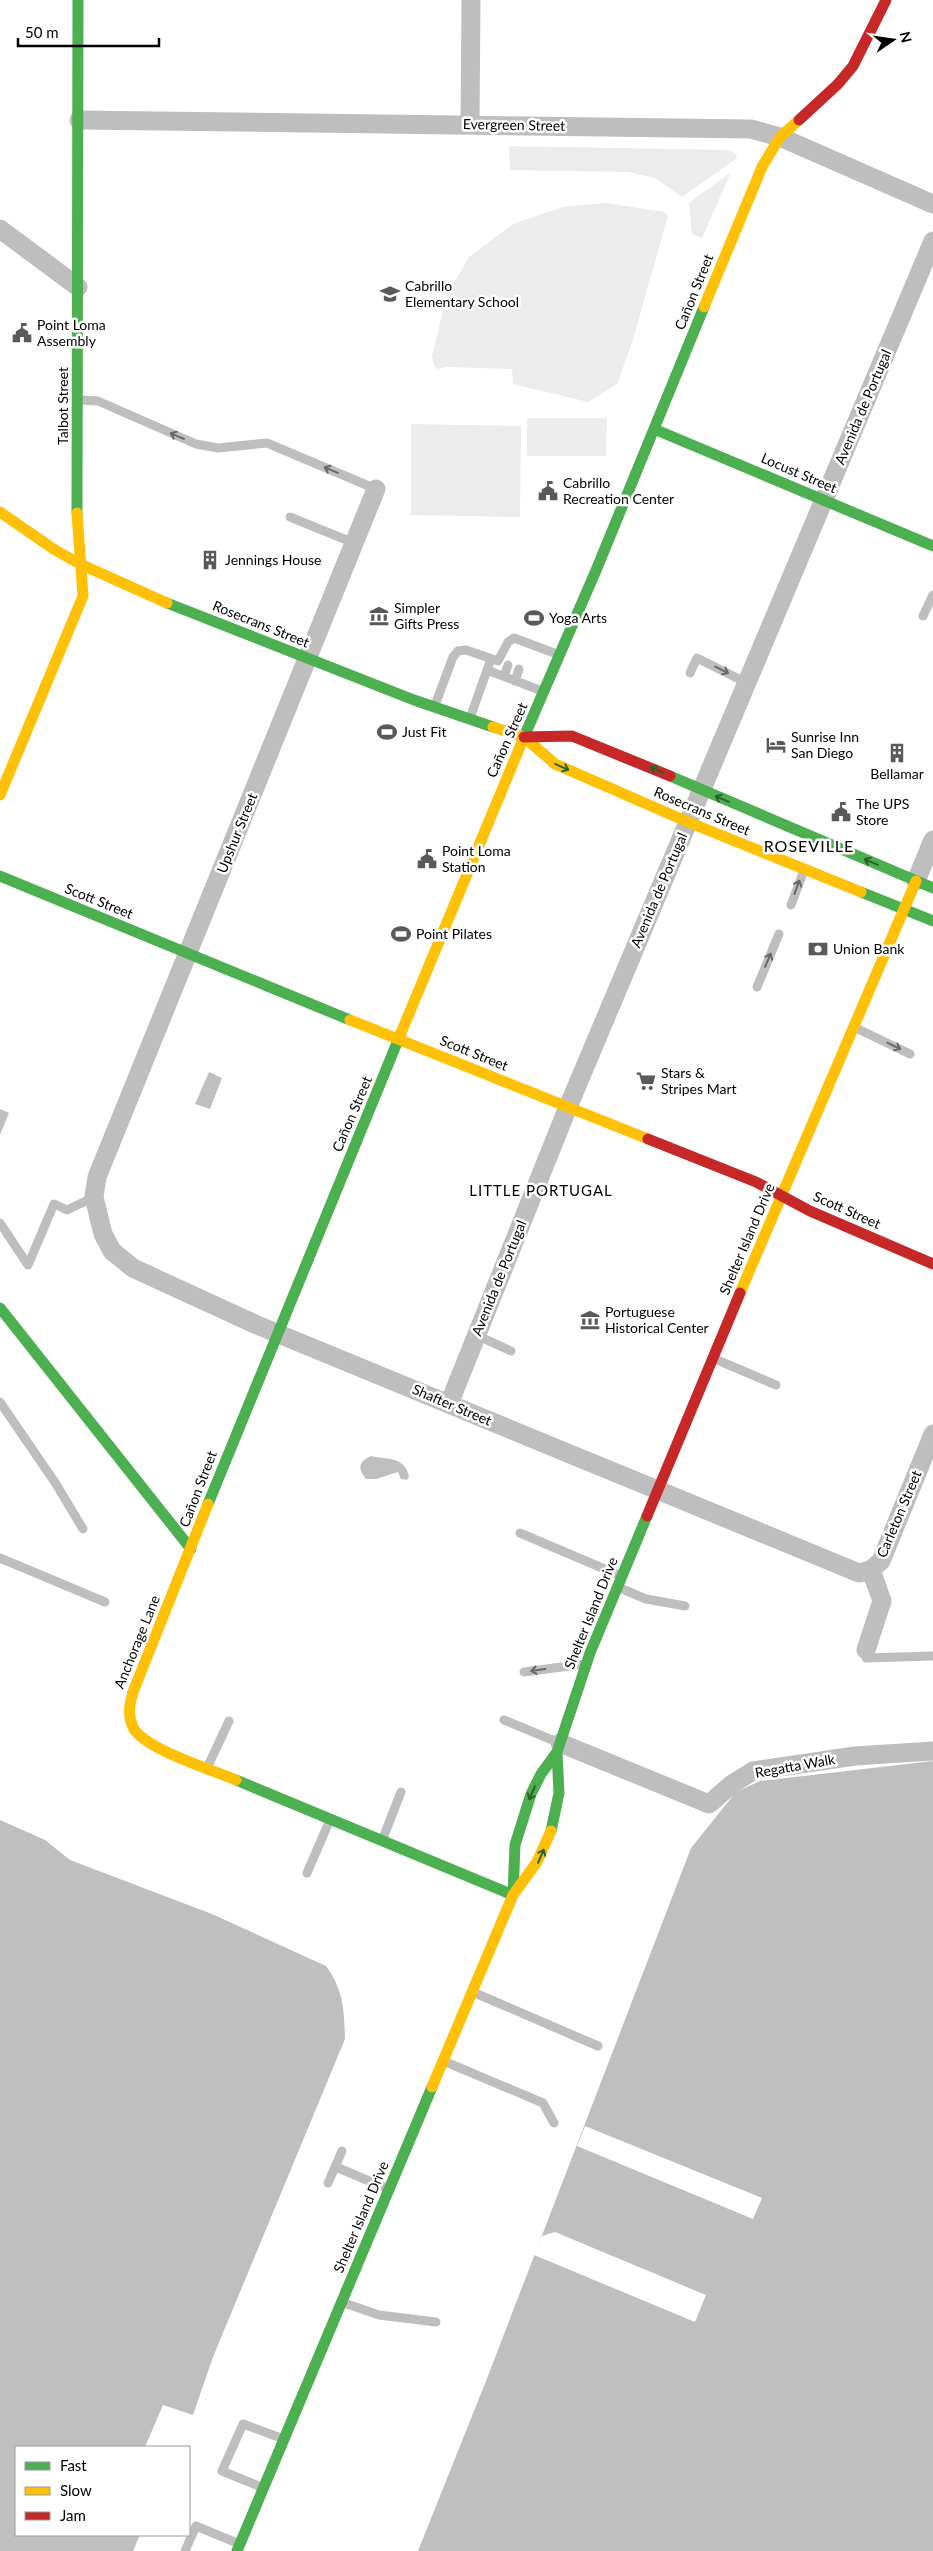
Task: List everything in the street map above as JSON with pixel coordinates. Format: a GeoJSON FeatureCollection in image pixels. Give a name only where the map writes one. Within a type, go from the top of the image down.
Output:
{"type":"FeatureCollection","features":[{"type":"Feature","properties":{"kind":"main road","name":"Cañon Street"},"geometry":{"type":"LineString","coordinates":[[191,1549],[277,1332],[654,429],[745,205],[762,168],[780,136],[838,84],[860,56],[886,0]]}},
{"type":"Feature","properties":{"kind":"main road","name":"Talbot Street"},"geometry":{"type":"LineString","coordinates":[[0,794],[83,596],[77,531],[79,120],[74,2]]}},
{"type":"Feature","properties":{"kind":"main road","name":"Locust Street"},"geometry":{"type":"LineString","coordinates":[[654,429],[933,546]]}},
{"type":"Feature","properties":{"kind":"main road","name":"Rosecrans Street"},"geometry":{"type":"LineString","coordinates":[[0,512],[55,550],[80,564],[153,597],[307,659],[434,707],[524,738],[555,764],[688,822],[933,921]]}},
{"type":"Feature","properties":{"kind":"main road","name":"Rosecrans Street"},"geometry":{"type":"LineString","coordinates":[[524,738],[572,736],[925,884]]}},
{"type":"Feature","properties":{"kind":"main road","name":"Scott Street"},"geometry":{"type":"LineString","coordinates":[[0,876],[188,954],[756,1182],[782,1198],[933,1264]]}},
{"type":"Feature","properties":{"kind":"main road","name":"Shelter Island Drive"},"geometry":{"type":"LineString","coordinates":[[513,1895],[515,1845],[531,1794],[541,1774],[559,1747],[586,1664],[854,1026],[905,909],[925,884]]}},
{"type":"Feature","properties":{"kind":"main road"},"geometry":{"type":"LineString","coordinates":[[0,1308],[191,1549]]}},
{"type":"Feature","properties":{"kind":"main road","name":"Anchorage Lane"},"geometry":{"type":"LineString","coordinates":[[191,1549],[133,1692],[128,1715],[133,1730],[145,1741],[207,1768],[513,1895]]}},
{"type":"Feature","properties":{"kind":"main road","name":"Shelter Island Drive"},"geometry":{"type":"LineString","coordinates":[[238,2547],[513,1895],[534,1869],[542,1853],[559,1805],[561,1780],[559,1747]]}},
{"type":"Feature","properties":{"kind":"street"},"geometry":{"type":"LineString","coordinates":[[470,124],[471,0]]}},
{"type":"Feature","properties":{"kind":"street","name":"Evergreen Street"},"geometry":{"type":"LineString","coordinates":[[79,120],[728,127],[751,129],[780,136],[933,204]]}},
{"type":"Feature","properties":{"kind":"street"},"geometry":{"type":"LineString","coordinates":[[0,229],[78,287]]}},
{"type":"Feature","properties":{"kind":"street","name":"Avenida de Portugal"},"geometry":{"type":"LineString","coordinates":[[449,1404],[568,1107],[933,241]]}},
{"type":"Feature","properties":{"kind":"street","name":"Upshur Street"},"geometry":{"type":"LineString","coordinates":[[97,1177],[376,489]]}},
{"type":"Feature","properties":{"kind":"street"},"geometry":{"type":"LineString","coordinates":[[925,884],[933,840]]}},
{"type":"Feature","properties":{"kind":"street","name":"Shafter Street"},"geometry":{"type":"LineString","coordinates":[[97,1177],[94,1197],[103,1234],[112,1251],[133,1268],[277,1332],[859,1573],[871,1570]]}},
{"type":"Feature","properties":{"kind":"street","name":"Carleton Street"},"geometry":{"type":"LineString","coordinates":[[866,1654],[882,1601],[871,1570],[882,1561],[933,1434]]}},
{"type":"Feature","properties":{"kind":"street","name":"Regatta Walk"},"geometry":{"type":"LineString","coordinates":[[559,1747],[709,1804],[732,1784],[754,1771],[855,1756],[933,1751]]}},
{"type":"Feature","properties":{"kind":"lane"},"geometry":{"type":"LineString","coordinates":[[79,399],[98,401],[196,444],[218,448],[267,443],[376,489]]}},
{"type":"Feature","properties":{"kind":"lane"},"geometry":{"type":"LineString","coordinates":[[290,517],[354,543]]}},
{"type":"Feature","properties":{"kind":"lane"},"geometry":{"type":"LineString","coordinates":[[923,616],[933,595]]}},
{"type":"Feature","properties":{"kind":"lane"},"geometry":{"type":"LineString","coordinates":[[434,707],[456,652],[466,650],[499,660],[510,640],[528,647],[560,655]]}},
{"type":"Feature","properties":{"kind":"lane"},"geometry":{"type":"LineString","coordinates":[[690,673],[697,658],[747,682]]}},
{"type":"Feature","properties":{"kind":"lane"},"geometry":{"type":"LineString","coordinates":[[470,719],[491,659]]}},
{"type":"Feature","properties":{"kind":"lane"},"geometry":{"type":"LineString","coordinates":[[504,676],[508,665]]}},
{"type":"Feature","properties":{"kind":"lane"},"geometry":{"type":"LineString","coordinates":[[487,670],[544,692]]}},
{"type":"Feature","properties":{"kind":"lane"},"geometry":{"type":"LineString","coordinates":[[515,680],[519,670]]}},
{"type":"Feature","properties":{"kind":"lane"},"geometry":{"type":"LineString","coordinates":[[791,905],[804,868]]}},
{"type":"Feature","properties":{"kind":"lane"},"geometry":{"type":"LineString","coordinates":[[757,987],[779,934]]}},
{"type":"Feature","properties":{"kind":"lane"},"geometry":{"type":"LineString","coordinates":[[854,1026],[910,1054]]}},
{"type":"Feature","properties":{"kind":"lane"},"geometry":{"type":"LineString","coordinates":[[0,1222],[28,1265],[54,1204],[67,1210],[94,1197]]}},
{"type":"Feature","properties":{"kind":"lane"},"geometry":{"type":"LineString","coordinates":[[476,1335],[511,1351]]}},
{"type":"Feature","properties":{"kind":"lane"},"geometry":{"type":"LineString","coordinates":[[713,1358],[776,1385]]}},
{"type":"Feature","properties":{"kind":"lane"},"geometry":{"type":"LineString","coordinates":[[0,1402],[24,1434],[83,1529]]}},
{"type":"Feature","properties":{"kind":"lane"},"geometry":{"type":"LineString","coordinates":[[520,1533],[620,1582],[646,1599],[685,1606]]}},
{"type":"Feature","properties":{"kind":"lane"},"geometry":{"type":"LineString","coordinates":[[0,1558],[104,1602]]}},
{"type":"Feature","properties":{"kind":"lane"},"geometry":{"type":"LineString","coordinates":[[866,1654],[933,1656]]}},
{"type":"Feature","properties":{"kind":"lane"},"geometry":{"type":"LineString","coordinates":[[524,1672],[586,1664]]}},
{"type":"Feature","properties":{"kind":"lane"},"geometry":{"type":"LineString","coordinates":[[504,1720],[559,1747]]}},
{"type":"Feature","properties":{"kind":"lane"},"geometry":{"type":"LineString","coordinates":[[207,1768],[230,1721]]}},
{"type":"Feature","properties":{"kind":"lane"},"geometry":{"type":"LineString","coordinates":[[382,1841],[401,1792]]}},
{"type":"Feature","properties":{"kind":"lane"},"geometry":{"type":"LineString","coordinates":[[307,1873],[331,1819]]}},
{"type":"Feature","properties":{"kind":"lane"},"geometry":{"type":"LineString","coordinates":[[472,1991],[598,2046]]}},
{"type":"Feature","properties":{"kind":"lane"},"geometry":{"type":"LineString","coordinates":[[443,2061],[543,2103],[554,2123]]}},
{"type":"Feature","properties":{"kind":"lane"},"geometry":{"type":"LineString","coordinates":[[328,2183],[342,2151]]}},
{"type":"Feature","properties":{"kind":"lane"},"geometry":{"type":"LineString","coordinates":[[336,2167],[390,2190]]}},
{"type":"Feature","properties":{"kind":"lane"},"geometry":{"type":"LineString","coordinates":[[342,2302],[379,2315],[436,2322]]}},
{"type":"Feature","properties":{"kind":"lane"},"geometry":{"type":"LineString","coordinates":[[263,2488],[222,2471],[243,2424],[284,2439]]}},
{"type":"Feature","properties":{"kind":"lane"},"geometry":{"type":"LineString","coordinates":[[186,2551],[196,2526],[238,2547]]}},
{"type":"Feature","properties":{"kind":"shaded area"},"geometry":{"type":"Polygon","coordinates":[[[509,146],[727,150],[735,153],[737,158],[682,197],[655,178],[628,172],[510,170],[509,146]]]}},
{"type":"Feature","properties":{"kind":"shaded area"},"geometry":{"type":"Polygon","coordinates":[[[731,172],[702,238],[692,234],[689,203],[731,172]]]}},
{"type":"Feature","properties":{"kind":"shaded area"},"geometry":{"type":"Polygon","coordinates":[[[606,203],[665,212],[668,216],[632,343],[617,384],[588,402],[513,384],[512,369],[445,367],[438,369],[434,366],[432,357],[446,296],[469,257],[513,224],[563,207],[606,203]]]}},
{"type":"Feature","properties":{"kind":"shaded area"},"geometry":{"type":"Polygon","coordinates":[[[527,418],[607,418],[606,456],[527,456],[527,418]]]}},
{"type":"Feature","properties":{"kind":"shaded area"},"geometry":{"type":"Polygon","coordinates":[[[411,424],[521,426],[520,517],[411,515],[411,424]]]}},
{"type":"Feature","properties":{"kind":"shaded area"},"geometry":{"type":"Polygon","coordinates":[[[209,1072],[222,1078],[210,1109],[195,1104],[209,1072]]]}},
{"type":"Feature","properties":{"kind":"shaded area"},"geometry":{"type":"Polygon","coordinates":[[[0,1109],[9,1113],[0,1135],[0,1109]]]}},
{"type":"Feature","properties":{"kind":"shaded area"},"geometry":{"type":"Polygon","coordinates":[[[371,1456],[399,1462],[407,1470],[409,1476],[407,1480],[401,1479],[398,1472],[376,1479],[366,1479],[360,1469],[364,1460],[371,1456]]]}},
{"type":"Feature","properties":{"kind":"shaded area"},"geometry":{"type":"Polygon","coordinates":[[[933,1761],[933,2551],[418,2551],[486,2381],[691,1848],[736,1792],[760,1781],[933,1761]]]}},
{"type":"Feature","properties":{"kind":"shaded area"},"geometry":{"type":"Polygon","coordinates":[[[0,1820],[45,1840],[70,1860],[212,1914],[326,1966],[340,1992],[345,2039],[213,2357],[193,2415],[163,2405],[145,2446],[15,2446],[15,2536],[140,2536],[133,2551],[0,2551],[0,1820]]]}},
{"type":"Feature","properties":{"kind":"pier"},"geometry":{"type":"Polygon","coordinates":[[[585,2126],[762,2198],[753,2219],[577,2146],[585,2126]]]}},
{"type":"Feature","properties":{"kind":"pier"},"geometry":{"type":"Polygon","coordinates":[[[555,2232],[706,2295],[695,2322],[534,2255],[542,2236],[555,2232]]]}},
{"type":"Feature","properties":{"kind":"traffic: fast"},"geometry":{"type":"LineString","coordinates":[[77,513],[78,0]]}},
{"type":"Feature","properties":{"kind":"traffic: fast"},"geometry":{"type":"LineString","coordinates":[[524,737],[597,568],[704,307]]}},
{"type":"Feature","properties":{"kind":"traffic: fast"},"geometry":{"type":"LineString","coordinates":[[654,429],[933,546]]}},
{"type":"Feature","properties":{"kind":"traffic: fast"},"geometry":{"type":"LineString","coordinates":[[167,603],[414,700],[493,727]]}},
{"type":"Feature","properties":{"kind":"traffic: fast"},"geometry":{"type":"LineString","coordinates":[[670,776],[933,888]]}},
{"type":"Feature","properties":{"kind":"traffic: fast"},"geometry":{"type":"LineString","coordinates":[[0,876],[350,1020]]}},
{"type":"Feature","properties":{"kind":"traffic: fast"},"geometry":{"type":"LineString","coordinates":[[861,892],[933,921]]}},
{"type":"Feature","properties":{"kind":"traffic: fast"},"geometry":{"type":"LineString","coordinates":[[208,1504],[401,1033]]}},
{"type":"Feature","properties":{"kind":"traffic: fast"},"geometry":{"type":"LineString","coordinates":[[0,1308],[191,1549]]}},
{"type":"Feature","properties":{"kind":"traffic: fast"},"geometry":{"type":"LineString","coordinates":[[513,1895],[515,1845],[531,1794],[541,1774],[557,1752],[590,1653],[647,1516]]}},
{"type":"Feature","properties":{"kind":"traffic: fast"},"geometry":{"type":"LineString","coordinates":[[551,1831],[559,1793],[557,1752]]}},
{"type":"Feature","properties":{"kind":"traffic: fast"},"geometry":{"type":"LineString","coordinates":[[236,1780],[513,1895]]}},
{"type":"Feature","properties":{"kind":"traffic: fast"},"geometry":{"type":"LineString","coordinates":[[237,2551],[432,2087]]}},
{"type":"Feature","properties":{"kind":"traffic: slow"},"geometry":{"type":"LineString","coordinates":[[704,307],[762,167],[780,137],[799,120]]}},
{"type":"Feature","properties":{"kind":"traffic: slow"},"geometry":{"type":"LineString","coordinates":[[0,512],[55,550],[80,564],[167,603]]}},
{"type":"Feature","properties":{"kind":"traffic: slow"},"geometry":{"type":"LineString","coordinates":[[0,795],[83,596],[77,513]]}},
{"type":"Feature","properties":{"kind":"traffic: slow"},"geometry":{"type":"LineString","coordinates":[[401,1033],[524,737],[493,727]]}},
{"type":"Feature","properties":{"kind":"traffic: slow"},"geometry":{"type":"LineString","coordinates":[[524,737],[555,764],[688,822],[861,892]]}},
{"type":"Feature","properties":{"kind":"traffic: slow"},"geometry":{"type":"LineString","coordinates":[[740,1293],[916,881]]}},
{"type":"Feature","properties":{"kind":"traffic: slow"},"geometry":{"type":"LineString","coordinates":[[350,1020],[648,1139]]}},
{"type":"Feature","properties":{"kind":"traffic: slow"},"geometry":{"type":"LineString","coordinates":[[208,1504],[133,1692],[130,1714],[133,1727],[139,1735],[150,1743],[179,1758],[236,1780]]}},
{"type":"Feature","properties":{"kind":"traffic: slow"},"geometry":{"type":"LineString","coordinates":[[432,2087],[513,1895],[537,1862],[551,1831]]}},
{"type":"Feature","properties":{"kind":"traffic: jam"},"geometry":{"type":"LineString","coordinates":[[799,120],[838,84],[853,66],[886,0]]}},
{"type":"Feature","properties":{"kind":"traffic: jam"},"geometry":{"type":"LineString","coordinates":[[524,737],[572,736],[670,776]]}},
{"type":"Feature","properties":{"kind":"traffic: jam"},"geometry":{"type":"LineString","coordinates":[[648,1139],[756,1182],[810,1211],[933,1264]]}},
{"type":"Feature","properties":{"kind":"traffic: jam"},"geometry":{"type":"LineString","coordinates":[[647,1516],[740,1293]]}},
{"type":"Feature","properties":{"kind":"place","name":"Cabrillo Elementary School"},"geometry":{"type":"Point","coordinates":[390,294]}},
{"type":"Feature","properties":{"kind":"place","name":"Point Loma Assembly"},"geometry":{"type":"Point","coordinates":[22,333]}},
{"type":"Feature","properties":{"kind":"place","name":"Cabrillo Recreation Center"},"geometry":{"type":"Point","coordinates":[548,491]}},
{"type":"Feature","properties":{"kind":"place","name":"Jennings House"},"geometry":{"type":"Point","coordinates":[210,560]}},
{"type":"Feature","properties":{"kind":"place","name":"Simpler Gifts Press"},"geometry":{"type":"Point","coordinates":[379,616]}},
{"type":"Feature","properties":{"kind":"place","name":"Yoga Arts"},"geometry":{"type":"Point","coordinates":[534,618]}},
{"type":"Feature","properties":{"kind":"place","name":"Just Fit"},"geometry":{"type":"Point","coordinates":[387,732]}},
{"type":"Feature","properties":{"kind":"place","name":"Sunrise Inn San Diego"},"geometry":{"type":"Point","coordinates":[776,745]}},
{"type":"Feature","properties":{"kind":"place","name":"Bellamar"},"geometry":{"type":"Point","coordinates":[897,753]}},
{"type":"Feature","properties":{"kind":"place","name":"The UPS Store"},"geometry":{"type":"Point","coordinates":[841,812]}},
{"type":"Feature","properties":{"kind":"place","name":"Point Loma Station"},"geometry":{"type":"Point","coordinates":[427,859]}},
{"type":"Feature","properties":{"kind":"place","name":"Point Pilates"},"geometry":{"type":"Point","coordinates":[401,934]}},
{"type":"Feature","properties":{"kind":"place","name":"Union Bank"},"geometry":{"type":"Point","coordinates":[818,949]}},
{"type":"Feature","properties":{"kind":"place","name":"Stars & Stripes Mart"},"geometry":{"type":"Point","coordinates":[646,1081]}},
{"type":"Feature","properties":{"kind":"place","name":"Portuguese Historical Center"},"geometry":{"type":"Point","coordinates":[590,1320]}},
{"type":"Feature","properties":{"kind":"district","name":"ROSEVILLE"},"geometry":{"type":"Point","coordinates":[809,846]}},
{"type":"Feature","properties":{"kind":"district","name":"LITTLE PORTUGAL"},"geometry":{"type":"Point","coordinates":[541,1191]}}]}
